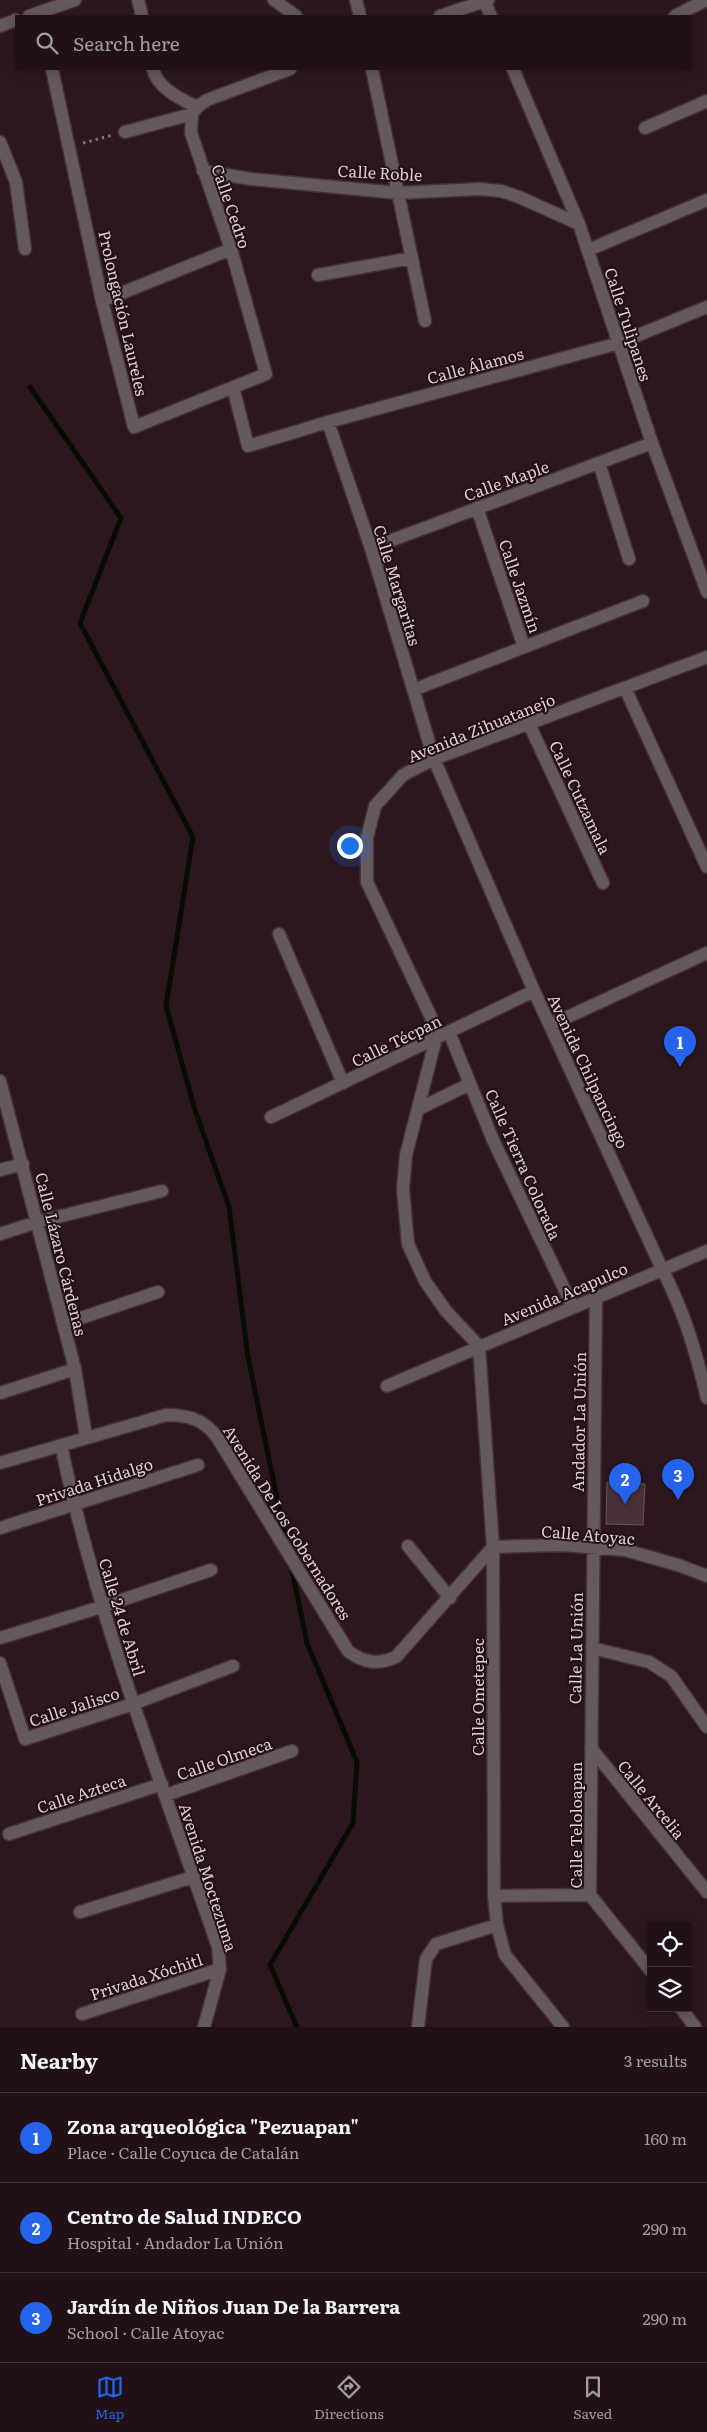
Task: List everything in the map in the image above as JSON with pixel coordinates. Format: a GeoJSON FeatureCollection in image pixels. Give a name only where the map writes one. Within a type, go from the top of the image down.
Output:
{"type":"FeatureCollection","features":[{"type":"Feature","properties":{"kind":"street"},"geometry":{"type":"LineString","coordinates":[[36,11],[75,0]]}},
{"type":"Feature","properties":{"kind":"street"},"geometry":{"type":"LineString","coordinates":[[138,0],[142,15]]}},
{"type":"Feature","properties":{"kind":"street"},"geometry":{"type":"LineString","coordinates":[[274,0],[295,15]]}},
{"type":"Feature","properties":{"kind":"street"},"geometry":{"type":"LineString","coordinates":[[356,0],[360,15]]}},
{"type":"Feature","properties":{"kind":"street"},"geometry":{"type":"LineString","coordinates":[[443,15],[486,0],[491,15]]}},
{"type":"Feature","properties":{"kind":"street"},"geometry":{"type":"LineString","coordinates":[[678,15],[705,4]]}},
{"type":"Feature","properties":{"kind":"street"},"geometry":{"type":"LineString","coordinates":[[0,26],[15,20]]}},
{"type":"Feature","properties":{"kind":"street","name":"Prolongación Laureles"},"geometry":{"type":"LineString","coordinates":[[52,70],[102,301],[134,427],[266,374]]}},
{"type":"Feature","properties":{"kind":"street"},"geometry":{"type":"LineString","coordinates":[[154,70],[164,86],[195,110]]}},
{"type":"Feature","properties":{"kind":"street"},"geometry":{"type":"LineString","coordinates":[[126,132],[195,110],[207,100],[287,70]]}},
{"type":"Feature","properties":{"kind":"street"},"geometry":{"type":"LineString","coordinates":[[372,70],[425,321]]}},
{"type":"Feature","properties":{"kind":"street","name":"Calle Tulipanes"},"geometry":{"type":"LineString","coordinates":[[513,70],[579,224],[652,443],[707,592]]}},
{"type":"Feature","properties":{"kind":"street"},"geometry":{"type":"LineString","coordinates":[[644,128],[707,101]]}},
{"type":"Feature","properties":{"kind":"street","name":"Calle Cedro"},"geometry":{"type":"LineString","coordinates":[[195,110],[191,133],[231,249],[266,374]]}},
{"type":"Feature","properties":{"kind":"street"},"geometry":{"type":"LineString","coordinates":[[0,142],[16,182],[25,249]]}},
{"type":"Feature","properties":{"kind":"street","name":"Calle Roble"},"geometry":{"type":"LineString","coordinates":[[204,171],[251,178],[398,193],[479,189],[501,191],[520,197],[579,224]]}},
{"type":"Feature","properties":{"kind":"street"},"geometry":{"type":"LineString","coordinates":[[588,250],[707,200]]}},
{"type":"Feature","properties":{"kind":"street"},"geometry":{"type":"LineString","coordinates":[[102,301],[231,249]]}},
{"type":"Feature","properties":{"kind":"street"},"geometry":{"type":"LineString","coordinates":[[318,275],[412,258]]}},
{"type":"Feature","properties":{"kind":"street","name":"Calle Álamos"},"geometry":{"type":"LineString","coordinates":[[233,387],[248,446],[328,422],[619,342],[707,307]]}},
{"type":"Feature","properties":{"kind":"street","name":"Calle Margaritas"},"geometry":{"type":"LineString","coordinates":[[328,422],[371,548],[434,760]]}},
{"type":"Feature","properties":{"kind":"street","name":"Calle Maple"},"geometry":{"type":"LineString","coordinates":[[371,548],[652,443]]}},
{"type":"Feature","properties":{"kind":"street"},"geometry":{"type":"LineString","coordinates":[[599,463],[629,559]]}},
{"type":"Feature","properties":{"kind":"street","name":"Calle Jazmín"},"geometry":{"type":"LineString","coordinates":[[413,690],[524,647],[477,508]]}},
{"type":"Feature","properties":{"kind":"street"},"geometry":{"type":"LineString","coordinates":[[524,647],[643,601]]}},
{"type":"Feature","properties":{"kind":"street","name":"Avenida Zihuatanejo"},"geometry":{"type":"LineString","coordinates":[[480,1346],[446,1311],[425,1281],[408,1244],[403,1189],[406,1155],[436,1038],[431,1017],[367,882],[367,838],[375,806],[403,776],[434,760],[707,657]]}},
{"type":"Feature","properties":{"kind":"street"},"geometry":{"type":"LineString","coordinates":[[625,688],[707,867]]}},
{"type":"Feature","properties":{"kind":"street","name":"Calle Cutzamala"},"geometry":{"type":"LineString","coordinates":[[529,724],[603,883]]}},
{"type":"Feature","properties":{"kind":"street","name":"Avenida Chilpancingo"},"geometry":{"type":"LineString","coordinates":[[434,760],[534,992],[679,1302],[696,1350],[707,1398]]}},
{"type":"Feature","properties":{"kind":"street"},"geometry":{"type":"LineString","coordinates":[[280,934],[343,1083]]}},
{"type":"Feature","properties":{"kind":"street"},"geometry":{"type":"LineString","coordinates":[[550,1025],[707,953]]}},
{"type":"Feature","properties":{"kind":"street","name":"Calle Técpan"},"geometry":{"type":"LineString","coordinates":[[271,1117],[534,992]]}},
{"type":"Feature","properties":{"kind":"street","name":"Calle Tierra Colorada"},"geometry":{"type":"LineString","coordinates":[[448,1032],[493,1140],[573,1307]]}},
{"type":"Feature","properties":{"kind":"street","name":"Calle Lázaro Cárdenas"},"geometry":{"type":"LineString","coordinates":[[0,1081],[23,1164],[74,1369],[86,1437]]}},
{"type":"Feature","properties":{"kind":"street"},"geometry":{"type":"LineString","coordinates":[[418,1109],[470,1084]]}},
{"type":"Feature","properties":{"kind":"street"},"geometry":{"type":"LineString","coordinates":[[0,1170],[23,1164]]}},
{"type":"Feature","properties":{"kind":"street"},"geometry":{"type":"LineString","coordinates":[[0,1234],[37,1222],[162,1191]]}},
{"type":"Feature","properties":{"kind":"street","name":"Avenida Acapulco"},"geometry":{"type":"LineString","coordinates":[[387,1386],[707,1251]]}},
{"type":"Feature","properties":{"kind":"street"},"geometry":{"type":"LineString","coordinates":[[63,1324],[158,1292]]}},
{"type":"Feature","properties":{"kind":"street","name":"Andador La Unión"},"geometry":{"type":"LineString","coordinates":[[593,1548],[596,1297]]}},
{"type":"Feature","properties":{"kind":"street","name":"Calle Ometepec"},"geometry":{"type":"LineString","coordinates":[[480,1346],[493,1547],[494,1896],[497,1926],[505,1955],[563,2027]]}},
{"type":"Feature","properties":{"kind":"street"},"geometry":{"type":"LineString","coordinates":[[0,1393],[74,1369]]}},
{"type":"Feature","properties":{"kind":"street","name":"Avenida De Los Gobernadores"},"geometry":{"type":"LineString","coordinates":[[0,1463],[166,1415],[181,1415],[196,1419],[209,1427],[217,1436],[348,1652],[359,1659],[373,1663],[385,1662],[396,1657],[493,1547]]}},
{"type":"Feature","properties":{"kind":"street","name":"Calle 24 de Abril"},"geometry":{"type":"LineString","coordinates":[[61,1445],[74,1505],[101,1607],[164,1790]]}},
{"type":"Feature","properties":{"kind":"street","name":"Privada Hidalgo"},"geometry":{"type":"LineString","coordinates":[[0,1528],[198,1465]]}},
{"type":"Feature","properties":{"kind":"street","name":"Calle Atoyac"},"geometry":{"type":"LineString","coordinates":[[493,1547],[562,1545],[625,1550],[678,1565],[707,1576]]}},
{"type":"Feature","properties":{"kind":"street"},"geometry":{"type":"LineString","coordinates":[[408,1546],[450,1598]]}},
{"type":"Feature","properties":{"kind":"street","name":"Calle La Unión"},"geometry":{"type":"LineString","coordinates":[[590,1748],[593,1548]]}},
{"type":"Feature","properties":{"kind":"street"},"geometry":{"type":"LineString","coordinates":[[0,1638],[101,1607],[210,1570]]}},
{"type":"Feature","properties":{"kind":"street"},"geometry":{"type":"LineString","coordinates":[[592,1648],[649,1662],[671,1676],[707,1727]]}},
{"type":"Feature","properties":{"kind":"street","name":"Calle Jalisco"},"geometry":{"type":"LineString","coordinates":[[0,1663],[25,1738],[133,1704],[233,1666]]}},
{"type":"Feature","properties":{"kind":"street","name":"Calle Arcelia"},"geometry":{"type":"LineString","coordinates":[[590,1748],[707,1892]]}},
{"type":"Feature","properties":{"kind":"street","name":"Calle Teloloapan"},"geometry":{"type":"LineString","coordinates":[[590,1748],[590,1894],[648,1967]]}},
{"type":"Feature","properties":{"kind":"street","name":"Calle Olmeca"},"geometry":{"type":"LineString","coordinates":[[164,1790],[292,1751]]}},
{"type":"Feature","properties":{"kind":"street","name":"Calle Azteca"},"geometry":{"type":"LineString","coordinates":[[9,1834],[164,1790]]}},
{"type":"Feature","properties":{"kind":"street","name":"Avenida Moctezuma"},"geometry":{"type":"LineString","coordinates":[[164,1790],[218,1947],[220,1969],[204,2027]]}},
{"type":"Feature","properties":{"kind":"street"},"geometry":{"type":"LineString","coordinates":[[80,1912],[194,1877]]}},
{"type":"Feature","properties":{"kind":"street"},"geometry":{"type":"LineString","coordinates":[[494,1896],[590,1894]]}},
{"type":"Feature","properties":{"kind":"street"},"geometry":{"type":"LineString","coordinates":[[418,2027],[426,1959],[436,1944],[497,1926]]}},
{"type":"Feature","properties":{"kind":"street","name":"Privada Xóchitl"},"geometry":{"type":"LineString","coordinates":[[82,2014],[220,1969]]}},
{"type":"Feature","properties":{"kind":"street"},"geometry":{"type":"LineString","coordinates":[[684,2012],[695,2027]]}},
{"type":"Feature","properties":{"kind":"path"},"geometry":{"type":"LineString","coordinates":[[70,147],[126,132]]}},
{"type":"Feature","properties":{"kind":"building"},"geometry":{"type":"Polygon","coordinates":[[[607,1482],[645,1484],[643,1525],[606,1524],[607,1482]]]}},
{"type":"Feature","properties":{"kind":"waterway"},"geometry":{"type":"LineString","coordinates":[[30,387],[121,518],[80,623],[193,837],[166,1006],[195,1110],[229,1207],[248,1357],[286,1542]]}},
{"type":"Feature","properties":{"kind":"waterway"},"geometry":{"type":"LineString","coordinates":[[291,1565],[307,1643],[357,1762],[353,1823],[270,1965],[297,2027]]}},
{"type":"Feature","properties":{"kind":"place","name":"Zona arqueológica \"Pezuapan\""},"geometry":{"type":"Point","coordinates":[680,1067]}},
{"type":"Feature","properties":{"kind":"place","name":"Jardín de Niños Juan De la Barrera"},"geometry":{"type":"Point","coordinates":[678,1500]}},
{"type":"Feature","properties":{"kind":"place","name":"Centro de Salud INDECO"},"geometry":{"type":"Point","coordinates":[625,1504]}}]}
